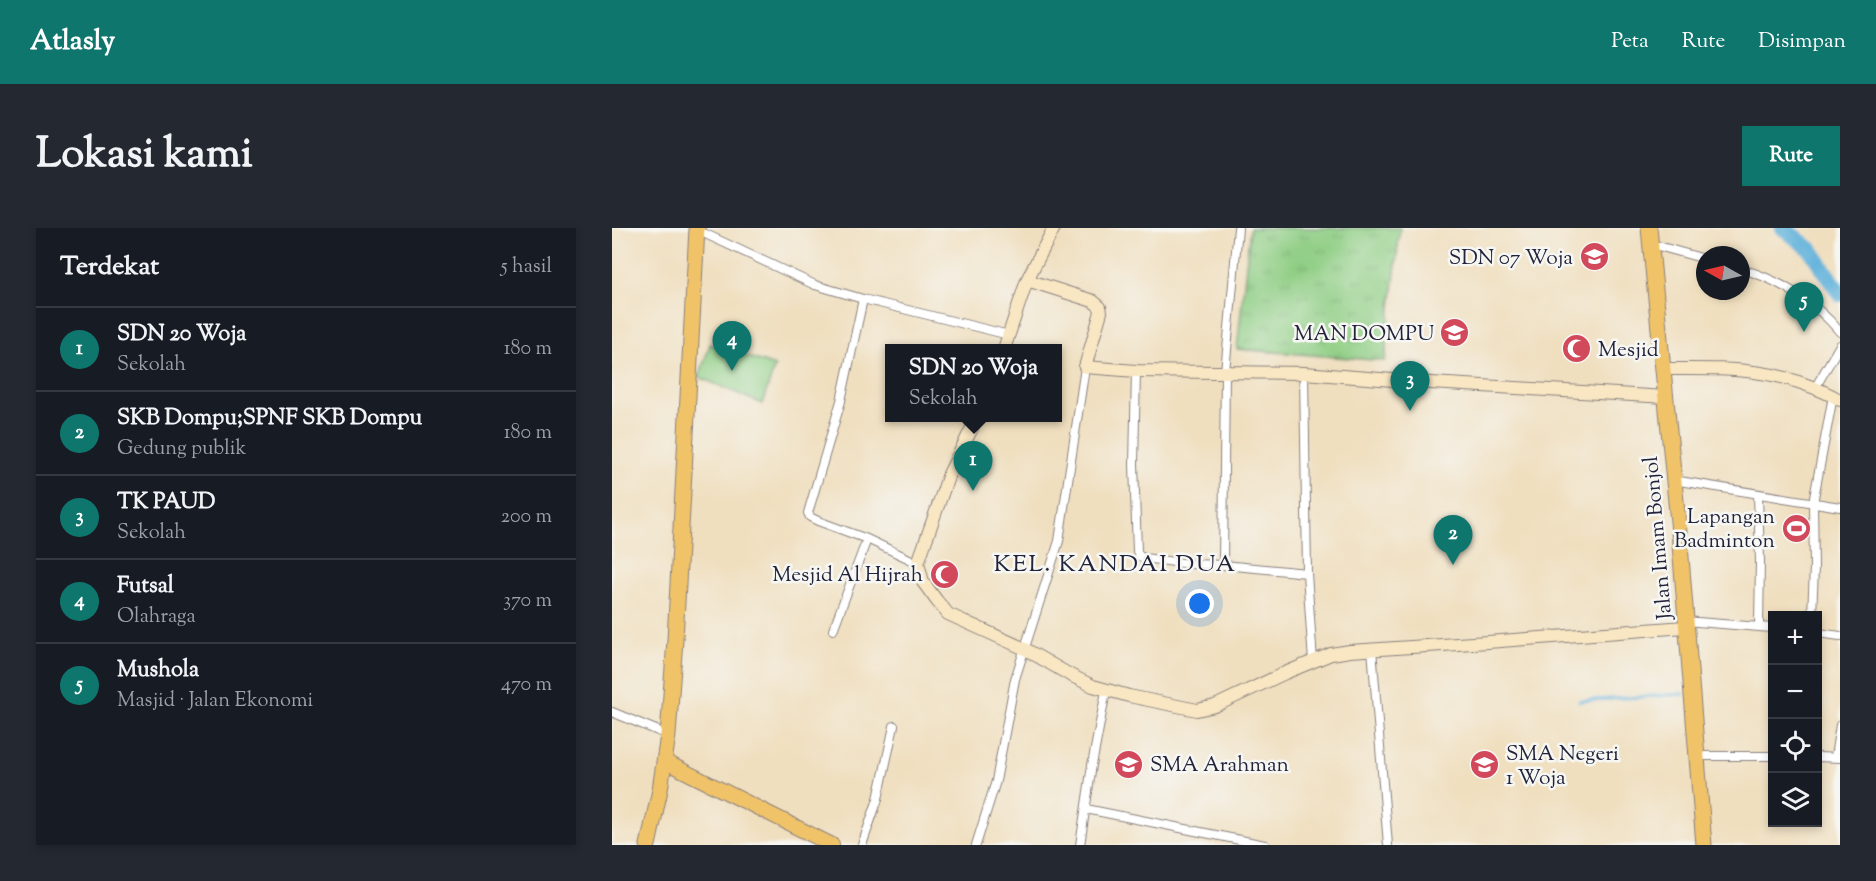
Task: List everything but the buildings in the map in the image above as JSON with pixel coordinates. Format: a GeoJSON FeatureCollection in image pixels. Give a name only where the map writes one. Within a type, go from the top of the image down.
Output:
{"type":"FeatureCollection","features":[{"type":"Feature","properties":{"kind":"highway"},"geometry":{"type":"LineString","coordinates":[[648,845],[660,790],[668,735],[697,229]]}},
{"type":"Feature","properties":{"kind":"highway","name":"Jalan Imam Bonjol"},"geometry":{"type":"LineString","coordinates":[[1650,236],[1679,532],[1704,845]]}},
{"type":"Feature","properties":{"kind":"highway"},"geometry":{"type":"LineString","coordinates":[[638,845],[652,787],[663,767]]}},
{"type":"Feature","properties":{"kind":"main road"},"geometry":{"type":"LineString","coordinates":[[663,767],[832,845]]}},
{"type":"Feature","properties":{"kind":"street"},"geometry":{"type":"LineString","coordinates":[[1006,344],[1028,280],[1054,228]]}},
{"type":"Feature","properties":{"kind":"street"},"geometry":{"type":"LineString","coordinates":[[1223,565],[1226,372],[1238,228]]}},
{"type":"Feature","properties":{"kind":"street"},"geometry":{"type":"LineString","coordinates":[[697,229],[815,285],[1009,335]]}},
{"type":"Feature","properties":{"kind":"street"},"geometry":{"type":"LineString","coordinates":[[1650,236],[1696,255]]}},
{"type":"Feature","properties":{"kind":"street"},"geometry":{"type":"LineString","coordinates":[[1750,272],[1799,295],[1840,332]]}},
{"type":"Feature","properties":{"kind":"street"},"geometry":{"type":"LineString","coordinates":[[976,845],[996,781],[1011,700],[1059,541],[1085,367],[1101,312],[1100,307],[1093,301],[1028,280]]}},
{"type":"Feature","properties":{"kind":"street"},"geometry":{"type":"LineString","coordinates":[[863,299],[841,401],[808,513],[810,517],[818,521],[867,539],[918,563]]}},
{"type":"Feature","properties":{"kind":"street"},"geometry":{"type":"LineString","coordinates":[[1815,388],[1840,345]]}},
{"type":"Feature","properties":{"kind":"street"},"geometry":{"type":"LineString","coordinates":[[1085,367],[1136,371],[1304,373],[1666,397]]}},
{"type":"Feature","properties":{"kind":"street"},"geometry":{"type":"LineString","coordinates":[[1664,369],[1764,373],[1815,388],[1837,398],[1813,503],[1812,611]]}},
{"type":"Feature","properties":{"kind":"street"},"geometry":{"type":"LineString","coordinates":[[1136,371],[1134,465],[1139,556],[1190,564],[1307,573]]}},
{"type":"Feature","properties":{"kind":"street"},"geometry":{"type":"LineString","coordinates":[[1304,373],[1307,573],[1313,662]]}},
{"type":"Feature","properties":{"kind":"street"},"geometry":{"type":"LineString","coordinates":[[975,422],[949,474],[918,563],[923,582],[948,614],[1025,649],[1070,675],[1106,691],[1197,710],[1215,706],[1331,654],[1685,624],[1768,628]]}},
{"type":"Feature","properties":{"kind":"street"},"geometry":{"type":"LineString","coordinates":[[1673,480],[1840,507]]}},
{"type":"Feature","properties":{"kind":"street"},"geometry":{"type":"LineString","coordinates":[[1758,494],[1759,627]]}},
{"type":"Feature","properties":{"kind":"street"},"geometry":{"type":"LineString","coordinates":[[833,630],[867,539]]}},
{"type":"Feature","properties":{"kind":"street"},"geometry":{"type":"LineString","coordinates":[[1822,634],[1840,636]]}},
{"type":"Feature","properties":{"kind":"street"},"geometry":{"type":"LineString","coordinates":[[1372,649],[1388,845]]}},
{"type":"Feature","properties":{"kind":"street"},"geometry":{"type":"LineString","coordinates":[[1080,845],[1106,691]]}},
{"type":"Feature","properties":{"kind":"street"},"geometry":{"type":"LineString","coordinates":[[612,712],[668,735]]}},
{"type":"Feature","properties":{"kind":"street"},"geometry":{"type":"LineString","coordinates":[[1822,756],[1838,757],[1840,725]]}},
{"type":"Feature","properties":{"kind":"street"},"geometry":{"type":"LineString","coordinates":[[862,845],[878,799],[894,726]]}},
{"type":"Feature","properties":{"kind":"street"},"geometry":{"type":"LineString","coordinates":[[1696,756],[1768,756]]}},
{"type":"Feature","properties":{"kind":"street"},"geometry":{"type":"LineString","coordinates":[[1086,809],[1265,845]]}},
{"type":"Feature","properties":{"kind":"green space"},"geometry":{"type":"Polygon","coordinates":[[[1250,228],[1400,228],[1385,361],[1237,349],[1250,228]]]}},
{"type":"Feature","properties":{"kind":"green space"},"geometry":{"type":"Polygon","coordinates":[[[710,344],[775,366],[762,404],[699,377],[710,344]]]}},
{"type":"Feature","properties":{"kind":"waterway"},"geometry":{"type":"LineString","coordinates":[[1783,228],[1810,249],[1840,294]]}},
{"type":"Feature","properties":{"kind":"waterway"},"geometry":{"type":"LineString","coordinates":[[1579,701],[1684,694]]}},
{"type":"Feature","properties":{"kind":"place","name":"SDN 07 Woja"},"geometry":{"type":"Point","coordinates":[1594,257]}},
{"type":"Feature","properties":{"kind":"place","name":"Mushola"},"geometry":{"type":"Point","coordinates":[1804,332]}},
{"type":"Feature","properties":{"kind":"place","name":"MAN DOMPU"},"geometry":{"type":"Point","coordinates":[1455,333]}},
{"type":"Feature","properties":{"kind":"place","name":"Mesjid"},"geometry":{"type":"Point","coordinates":[1577,349]}},
{"type":"Feature","properties":{"kind":"place","name":"Futsal"},"geometry":{"type":"Point","coordinates":[732,371]}},
{"type":"Feature","properties":{"kind":"place","name":"TK PAUD"},"geometry":{"type":"Point","coordinates":[1410,411]}},
{"type":"Feature","properties":{"kind":"place","name":"SDN 20 Woja"},"geometry":{"type":"Point","coordinates":[973,491]}},
{"type":"Feature","properties":{"kind":"place","name":"Lapangan Badminton"},"geometry":{"type":"Point","coordinates":[1796,528]}},
{"type":"Feature","properties":{"kind":"place","name":"SKB Dompu;SPNF SKB Dompu"},"geometry":{"type":"Point","coordinates":[1453,565]}},
{"type":"Feature","properties":{"kind":"place","name":"Mesjid Al Hijrah"},"geometry":{"type":"Point","coordinates":[944,574]}},
{"type":"Feature","properties":{"kind":"place","name":"SMA Arahman"},"geometry":{"type":"Point","coordinates":[1129,764]}},
{"type":"Feature","properties":{"kind":"place","name":"SMA Negeri 1 Woja"},"geometry":{"type":"Point","coordinates":[1485,765]}},
{"type":"Feature","properties":{"kind":"district","name":"KEL. KANDAI DUA"},"geometry":{"type":"Point","coordinates":[1115,563]}}]}
